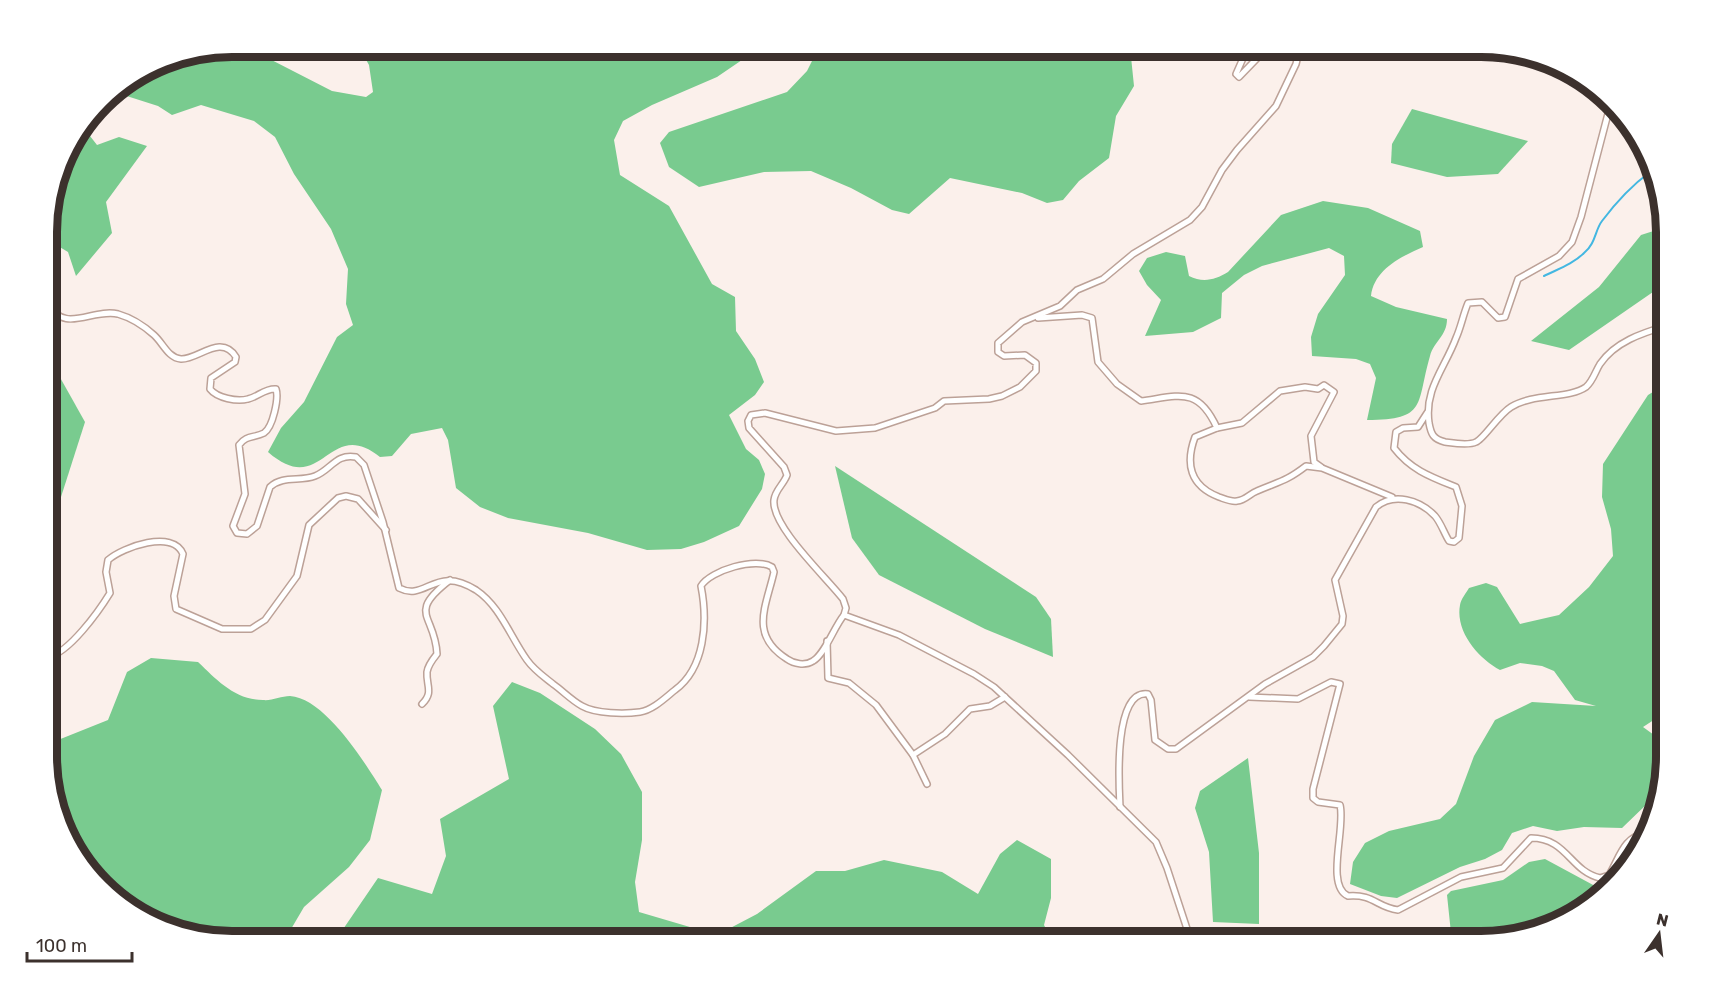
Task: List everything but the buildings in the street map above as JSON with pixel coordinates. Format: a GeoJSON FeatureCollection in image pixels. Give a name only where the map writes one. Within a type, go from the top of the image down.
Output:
{"type":"FeatureCollection","features":[{"type":"Feature","properties":{"kind":"street"},"geometry":{"type":"LineString","coordinates":[[1242,57],[1236,74],[1239,77],[1258,57]]}},
{"type":"Feature","properties":{"kind":"street"},"geometry":{"type":"LineString","coordinates":[[57,316],[67,321],[109,313],[128,317],[154,335],[173,357],[178,359],[185,359],[216,347],[229,350],[234,353],[235,362],[211,378],[210,389],[218,396],[248,399],[267,390],[276,389],[277,395],[269,427],[265,432],[247,437],[239,445],[246,482],[245,494],[233,526],[237,533],[246,534],[256,526],[270,487],[275,483],[313,477],[343,456],[352,456],[364,465],[386,530],[399,588],[414,592],[442,579],[467,585],[486,598],[537,673],[575,702],[594,711],[640,712],[656,705],[688,681],[700,658],[705,604],[701,586],[708,578],[729,569],[757,562],[772,567],[774,572],[765,597],[763,621],[768,644],[791,662],[802,664],[813,661],[844,615],[846,608],[843,599],[781,523],[773,501],[787,475],[784,467],[766,451],[749,428],[748,421],[751,415],[765,413],[836,431],[857,430],[898,421],[935,408],[944,401],[989,399],[1002,396],[1020,387],[1036,371],[1032,358],[1026,355],[1004,356],[998,352],[997,347],[1004,338],[1030,317],[1048,313],[1060,306],[1077,290],[1103,279],[1133,254],[1190,220],[1202,207],[1222,170],[1237,150],[1276,106],[1297,57]]}},
{"type":"Feature","properties":{"kind":"street"},"geometry":{"type":"LineString","coordinates":[[1608,112],[1581,217],[1568,249],[1518,279],[1505,317],[1498,318],[1482,302],[1468,303],[1457,338],[1433,381],[1427,413],[1431,434],[1436,439],[1476,443],[1483,438],[1497,418],[1512,406],[1527,400],[1575,393],[1584,388],[1612,351],[1642,333],[1656,329]]}},
{"type":"Feature","properties":{"kind":"street"},"geometry":{"type":"LineString","coordinates":[[1030,317],[1048,319],[1082,315],[1092,318],[1098,362],[1117,384],[1141,400],[1177,394],[1195,399],[1211,414],[1217,428]]}},
{"type":"Feature","properties":{"kind":"street"},"geometry":{"type":"LineString","coordinates":[[1322,468],[1306,466],[1282,483],[1257,491],[1238,501],[1203,489],[1195,480],[1189,454],[1195,437],[1217,428],[1242,423],[1280,391],[1305,387],[1318,389],[1324,385],[1334,392],[1310,442],[1314,462],[1346,480],[1419,505],[1429,511],[1449,540],[1454,542],[1459,538],[1462,506],[1456,487],[1420,473],[1394,448],[1396,432],[1403,428],[1418,427],[1427,413]]}},
{"type":"Feature","properties":{"kind":"street"},"geometry":{"type":"LineString","coordinates":[[57,653],[97,614],[110,593],[106,572],[108,560],[134,547],[168,541],[182,550],[183,560],[174,596],[176,609],[222,629],[251,629],[265,620],[297,576],[307,530],[312,520],[324,508],[338,498],[353,497],[361,502],[386,530]]}},
{"type":"Feature","properties":{"kind":"street"},"geometry":{"type":"LineString","coordinates":[[1120,807],[1118,760],[1120,741],[1132,700],[1138,695],[1148,694],[1151,700],[1155,740],[1168,749],[1176,750],[1249,696],[1313,657],[1335,633],[1343,616],[1335,580],[1376,507],[1392,497]]}},
{"type":"Feature","properties":{"kind":"street"},"geometry":{"type":"LineString","coordinates":[[422,704],[428,698],[430,689],[427,672],[436,654],[425,610],[429,599],[451,580]]}},
{"type":"Feature","properties":{"kind":"street"},"geometry":{"type":"LineString","coordinates":[[844,615],[928,648],[974,674],[1005,697],[1150,835],[1162,853],[1188,931]]}},
{"type":"Feature","properties":{"kind":"street"},"geometry":{"type":"LineString","coordinates":[[827,640],[828,678],[849,683],[864,693],[888,719],[913,755],[927,784]]}},
{"type":"Feature","properties":{"kind":"street"},"geometry":{"type":"LineString","coordinates":[[1249,696],[1298,699],[1331,681],[1340,684],[1313,789],[1313,798],[1318,802],[1340,805],[1341,837],[1336,869],[1338,886],[1348,896],[1367,896],[1382,906],[1398,910],[1461,877],[1503,868],[1531,838],[1552,841],[1584,870],[1600,878],[1609,875],[1624,846],[1637,836]]}},
{"type":"Feature","properties":{"kind":"street"},"geometry":{"type":"LineString","coordinates":[[913,755],[945,734],[970,709],[990,706],[1005,697]]}},
{"type":"Feature","properties":{"kind":"green space"},"geometry":{"type":"Polygon","coordinates":[[[220,57],[266,57],[332,91],[366,97],[373,92],[369,65],[365,57],[746,57],[717,77],[652,105],[623,121],[614,140],[620,175],[669,206],[712,284],[735,297],[736,331],[755,359],[764,382],[755,395],[729,415],[746,449],[759,460],[765,474],[762,489],[739,526],[704,542],[681,549],[647,550],[588,533],[508,518],[480,507],[456,488],[448,440],[442,428],[411,434],[392,456],[380,457],[363,447],[348,445],[314,464],[301,467],[286,464],[268,452],[281,428],[304,402],[337,337],[353,325],[346,304],[348,269],[331,229],[294,174],[275,137],[254,121],[201,105],[172,115],[158,106],[123,95],[144,80],[165,70],[198,60],[220,57]]]}},
{"type":"Feature","properties":{"kind":"green space"},"geometry":{"type":"Polygon","coordinates":[[[814,57],[1131,57],[1134,86],[1116,116],[1109,158],[1079,181],[1063,200],[1047,203],[1022,193],[950,178],[909,214],[892,210],[851,188],[811,171],[764,172],[699,187],[669,167],[660,143],[669,132],[787,92],[807,71],[814,57]]]}},
{"type":"Feature","properties":{"kind":"green space"},"geometry":{"type":"Polygon","coordinates":[[[1412,109],[1528,141],[1498,174],[1447,177],[1391,163],[1392,144],[1412,109]]]}},
{"type":"Feature","properties":{"kind":"green space"},"geometry":{"type":"Polygon","coordinates":[[[88,133],[97,145],[119,137],[147,146],[106,202],[112,233],[76,276],[68,252],[57,245],[58,209],[70,165],[86,135],[88,133]]]}},
{"type":"Feature","properties":{"kind":"green space"},"geometry":{"type":"Polygon","coordinates":[[[1323,201],[1368,208],[1420,231],[1423,247],[1390,265],[1377,279],[1371,296],[1396,307],[1447,319],[1445,330],[1430,356],[1416,406],[1401,417],[1367,420],[1376,378],[1370,364],[1356,359],[1312,356],[1311,337],[1318,314],[1345,275],[1344,256],[1329,248],[1262,266],[1244,275],[1222,293],[1221,318],[1193,332],[1145,336],[1161,300],[1147,285],[1139,271],[1147,258],[1166,252],[1185,256],[1189,276],[1204,280],[1214,279],[1228,272],[1281,215],[1323,201]]]}},
{"type":"Feature","properties":{"kind":"green space"},"geometry":{"type":"Polygon","coordinates":[[[1656,230],[1656,290],[1569,350],[1531,341],[1599,287],[1641,235],[1656,230]]]}},
{"type":"Feature","properties":{"kind":"green space"},"geometry":{"type":"Polygon","coordinates":[[[57,372],[85,422],[57,510],[57,372]]]}},
{"type":"Feature","properties":{"kind":"green space"},"geometry":{"type":"Polygon","coordinates":[[[1656,390],[1656,719],[1643,727],[1654,735],[1656,749],[1656,768],[1650,801],[1622,828],[1584,827],[1557,831],[1533,826],[1512,833],[1502,850],[1485,859],[1460,867],[1397,898],[1381,896],[1350,884],[1353,862],[1365,843],[1389,831],[1440,819],[1456,804],[1474,756],[1495,720],[1532,702],[1596,706],[1575,700],[1554,671],[1542,666],[1520,663],[1500,670],[1492,665],[1477,652],[1465,635],[1459,615],[1460,605],[1469,588],[1486,583],[1497,587],[1520,624],[1559,615],[1589,587],[1613,556],[1611,529],[1602,497],[1603,464],[1648,395],[1656,390]]]}},
{"type":"Feature","properties":{"kind":"green space"},"geometry":{"type":"Polygon","coordinates":[[[835,466],[1036,597],[1051,619],[1053,657],[985,629],[879,575],[852,538],[835,466]]]}},
{"type":"Feature","properties":{"kind":"green space"},"geometry":{"type":"Polygon","coordinates":[[[151,658],[198,662],[227,688],[244,697],[266,700],[290,696],[303,700],[317,708],[343,734],[382,790],[370,840],[349,867],[304,907],[290,931],[209,930],[165,918],[125,895],[108,880],[86,853],[75,834],[63,801],[58,779],[57,740],[108,720],[127,672],[151,658]]]}},
{"type":"Feature","properties":{"kind":"green space"},"geometry":{"type":"Polygon","coordinates":[[[512,682],[540,693],[595,729],[621,754],[642,792],[642,840],[635,882],[639,912],[703,931],[342,931],[378,878],[432,894],[446,856],[440,819],[509,779],[493,706],[512,682]]]}},
{"type":"Feature","properties":{"kind":"green space"},"geometry":{"type":"Polygon","coordinates":[[[1248,758],[1259,853],[1259,924],[1213,922],[1209,852],[1195,808],[1200,791],[1248,758]]]}},
{"type":"Feature","properties":{"kind":"green space"},"geometry":{"type":"Polygon","coordinates":[[[1017,840],[1051,859],[1051,898],[1044,925],[1047,931],[725,931],[757,914],[816,871],[845,871],[884,860],[942,872],[978,894],[1000,854],[1017,840]]]}},
{"type":"Feature","properties":{"kind":"green space"},"geometry":{"type":"Polygon","coordinates":[[[1545,859],[1598,886],[1578,902],[1537,922],[1493,931],[1451,931],[1447,895],[1451,891],[1503,880],[1529,862],[1545,859]]]}},
{"type":"Feature","properties":{"kind":"waterway"},"geometry":{"type":"LineString","coordinates":[[1544,276],[1580,257],[1591,245],[1600,225],[1617,202],[1647,175]]}}]}
